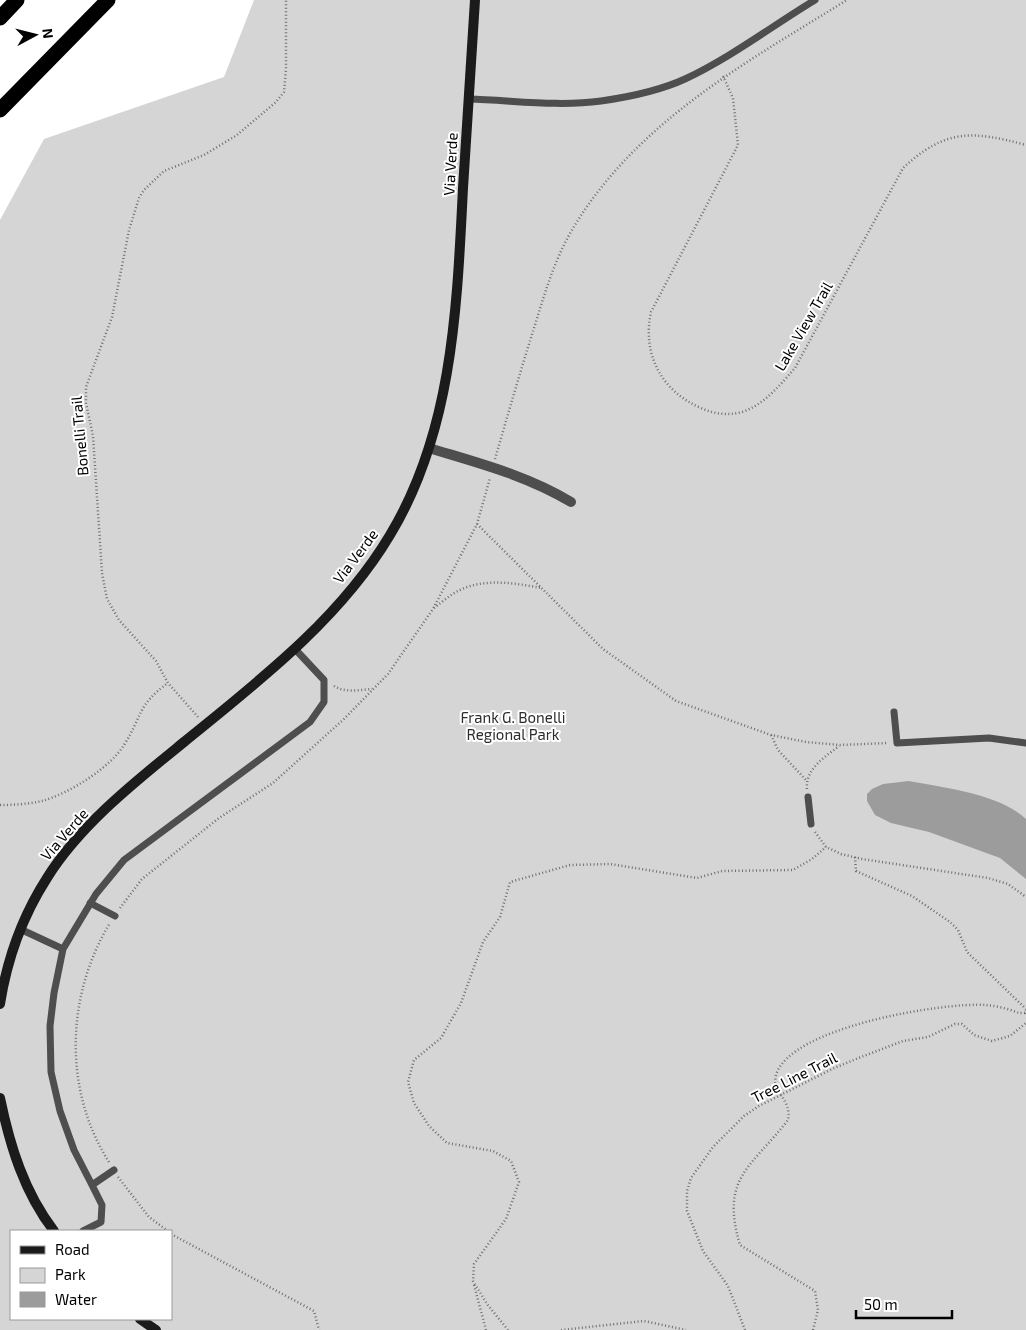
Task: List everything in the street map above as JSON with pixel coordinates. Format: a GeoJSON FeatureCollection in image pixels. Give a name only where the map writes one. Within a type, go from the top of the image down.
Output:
{"type":"FeatureCollection","features":[{"type":"Feature","properties":{"kind":"highway"},"geometry":{"type":"LineString","coordinates":[[0,18],[17,0]]}},
{"type":"Feature","properties":{"kind":"highway"},"geometry":{"type":"LineString","coordinates":[[0,110],[108,0]]}},
{"type":"Feature","properties":{"kind":"main road","name":"Via Verde"},"geometry":{"type":"LineString","coordinates":[[0,1004],[12,951],[20,929],[48,876],[72,845],[138,779],[295,649],[359,579],[390,534],[412,490],[429,448],[448,371],[458,298],[475,0]]}},
{"type":"Feature","properties":{"kind":"main road"},"geometry":{"type":"LineString","coordinates":[[0,1098],[17,1163],[38,1210],[53,1230]]}},
{"type":"Feature","properties":{"kind":"main road"},"geometry":{"type":"LineString","coordinates":[[141,1320],[156,1330]]}},
{"type":"Feature","properties":{"kind":"street"},"geometry":{"type":"LineString","coordinates":[[429,448],[513,472],[546,487],[571,502]]}},
{"type":"Feature","properties":{"kind":"lane"},"geometry":{"type":"LineString","coordinates":[[468,99],[574,103],[632,96],[658,89],[685,79],[815,0]]}},
{"type":"Feature","properties":{"kind":"lane"},"geometry":{"type":"LineString","coordinates":[[85,1230],[101,1222],[102,1205],[74,1150],[60,1111],[51,1072],[50,1026],[54,993],[63,949],[90,903],[124,860],[310,722],[324,702],[324,680],[295,649]]}},
{"type":"Feature","properties":{"kind":"lane"},"geometry":{"type":"LineString","coordinates":[[894,712],[897,743],[990,738],[1026,743]]}},
{"type":"Feature","properties":{"kind":"lane"},"geometry":{"type":"LineString","coordinates":[[808,797],[811,824]]}},
{"type":"Feature","properties":{"kind":"lane"},"geometry":{"type":"LineString","coordinates":[[90,903],[114,916]]}},
{"type":"Feature","properties":{"kind":"lane"},"geometry":{"type":"LineString","coordinates":[[20,929],[63,949]]}},
{"type":"Feature","properties":{"kind":"lane"},"geometry":{"type":"LineString","coordinates":[[92,1185],[114,1170]]}},
{"type":"Feature","properties":{"kind":"path","name":"Bonelli Trail"},"geometry":{"type":"LineString","coordinates":[[205,725],[168,682],[156,661],[113,611],[104,590],[93,469],[92,429],[86,403],[86,387],[112,317],[129,230],[137,204],[144,190],[164,171],[204,154],[237,135],[276,102],[284,92],[286,0]]}},
{"type":"Feature","properties":{"kind":"path"},"geometry":{"type":"LineString","coordinates":[[495,459],[556,262],[572,230],[603,186],[666,119],[723,76],[847,0]]}},
{"type":"Feature","properties":{"kind":"path","name":"Lake View Trail"},"geometry":{"type":"LineString","coordinates":[[723,76],[733,98],[738,145],[650,312],[648,327],[651,357],[666,385],[689,403],[724,414],[750,409],[766,398],[795,368],[904,168],[922,150],[945,139],[968,135],[999,138],[1026,145]]}},
{"type":"Feature","properties":{"kind":"path"},"geometry":{"type":"LineString","coordinates":[[167,1230],[149,1217],[100,1149],[86,1112],[79,1082],[76,1028],[81,989],[100,939],[114,916],[142,879],[219,818],[273,783],[344,719],[388,674],[433,609],[477,524],[490,478]]}},
{"type":"Feature","properties":{"kind":"path"},"geometry":{"type":"LineString","coordinates":[[477,524],[603,649],[676,700],[771,735],[806,742],[840,745],[897,743]]}},
{"type":"Feature","properties":{"kind":"path"},"geometry":{"type":"LineString","coordinates":[[433,609],[460,590],[482,583],[510,583],[542,588]]}},
{"type":"Feature","properties":{"kind":"path"},"geometry":{"type":"LineString","coordinates":[[324,680],[339,689],[372,689]]}},
{"type":"Feature","properties":{"kind":"path"},"geometry":{"type":"LineString","coordinates":[[0,804],[39,801],[57,796],[104,766],[125,744],[137,715],[147,700],[168,682]]}},
{"type":"Feature","properties":{"kind":"path"},"geometry":{"type":"LineString","coordinates":[[771,735],[778,750],[806,780],[808,797]]}},
{"type":"Feature","properties":{"kind":"path"},"geometry":{"type":"LineString","coordinates":[[806,780],[817,763],[840,745]]}},
{"type":"Feature","properties":{"kind":"path"},"geometry":{"type":"LineString","coordinates":[[811,824],[817,837],[826,847],[855,857],[988,878],[1008,884],[1026,897]]}},
{"type":"Feature","properties":{"kind":"path"},"geometry":{"type":"LineString","coordinates":[[486,1330],[473,1281],[474,1264],[506,1219],[519,1182],[510,1160],[493,1150],[447,1143],[429,1126],[419,1110],[408,1082],[414,1060],[441,1038],[450,1025],[461,1003],[483,942],[500,917],[510,882],[570,865],[610,864],[696,878],[722,871],[793,870],[812,859],[826,847]]}},
{"type":"Feature","properties":{"kind":"path"},"geometry":{"type":"LineString","coordinates":[[814,1330],[818,1310],[815,1291],[746,1250],[740,1245],[736,1233],[733,1204],[737,1183],[788,1120],[787,1102],[779,1094],[776,1075],[784,1062],[798,1048],[816,1038],[878,1020],[942,1008],[986,1005],[1019,1013],[1025,1013],[1026,1009],[967,952],[958,930],[950,922],[912,896],[856,871],[855,857]]}},
{"type":"Feature","properties":{"kind":"path","name":"Tree Line Trail"},"geometry":{"type":"LineString","coordinates":[[745,1330],[728,1286],[712,1265],[697,1238],[687,1210],[687,1192],[698,1166],[713,1147],[744,1116],[779,1094],[861,1057],[903,1041],[928,1037],[955,1024],[962,1024],[974,1035],[992,1041],[1010,1036],[1026,1023]]}},
{"type":"Feature","properties":{"kind":"path"},"geometry":{"type":"LineString","coordinates":[[172,1235],[314,1311],[319,1330]]}},
{"type":"Feature","properties":{"kind":"path"},"geometry":{"type":"LineString","coordinates":[[473,1281],[487,1304],[508,1330]]}},
{"type":"Feature","properties":{"kind":"path"},"geometry":{"type":"LineString","coordinates":[[561,1330],[644,1321],[686,1330]]}},
{"type":"Feature","properties":{"kind":"green space","name":"Frank G. Bonelli Regional Park"},"geometry":{"type":"Polygon","coordinates":[[[254,0],[1026,0],[1026,1330],[0,1330],[0,220],[44,139],[224,77],[254,0]]]}},
{"type":"Feature","properties":{"kind":"water"},"geometry":{"type":"Polygon","coordinates":[[[909,781],[987,798],[1015,810],[1026,819],[1026,879],[1000,858],[929,832],[891,823],[875,815],[867,801],[867,794],[872,789],[883,784],[909,781]]]}}]}
